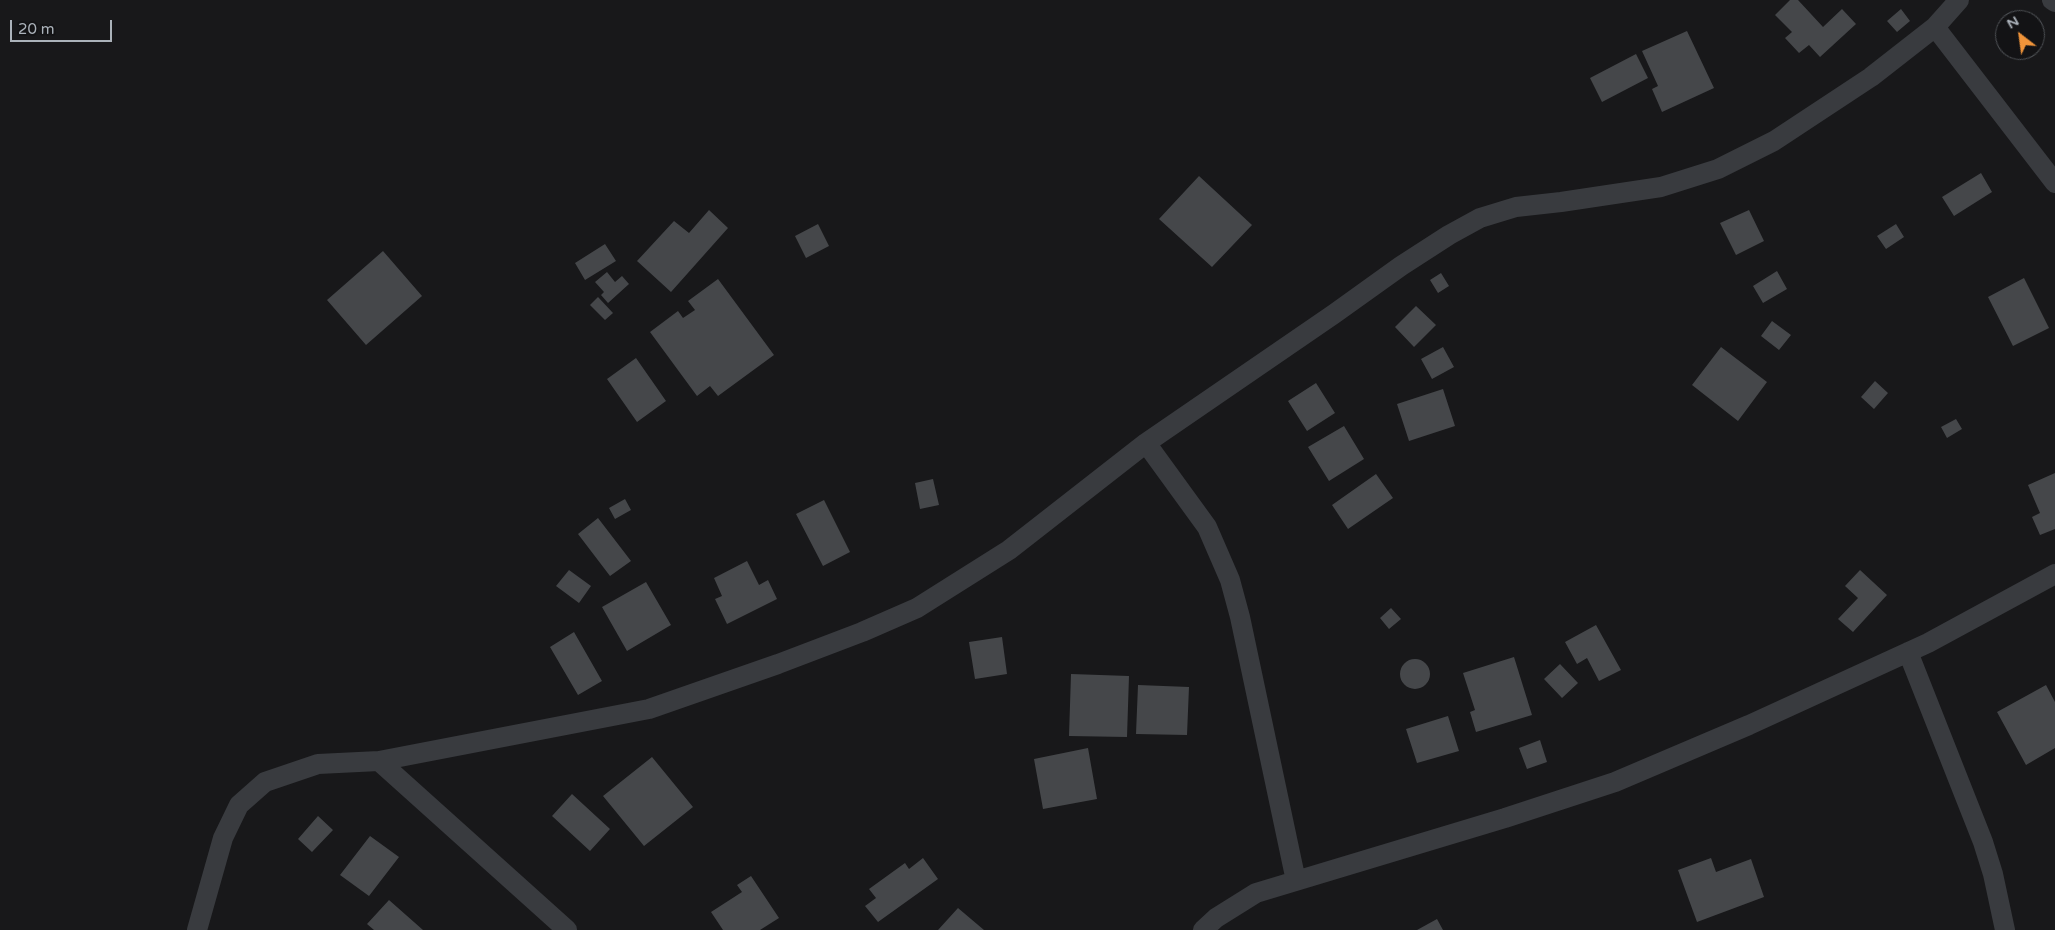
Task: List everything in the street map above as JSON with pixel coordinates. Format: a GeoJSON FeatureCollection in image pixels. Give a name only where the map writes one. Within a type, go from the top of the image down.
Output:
{"type":"FeatureCollection","features":[{"type":"Feature","properties":{"kind":"lane"},"geometry":{"type":"LineString","coordinates":[[197,930],[223,838],[239,805],[265,782],[318,764],[379,761],[649,709],[778,664],[862,632],[917,608],[1009,550],[1146,443],[1401,266],[1480,218],[1516,206],[1561,202],[1661,187],[1718,169],[1774,142],[1871,77],[1935,27],[1959,0]]}},
{"type":"Feature","properties":{"kind":"lane"},"geometry":{"type":"LineString","coordinates":[[1935,27],[2055,183]]}},
{"type":"Feature","properties":{"kind":"lane"},"geometry":{"type":"LineString","coordinates":[[1146,443],[1206,527],[1230,580],[1240,617],[1296,881]]}},
{"type":"Feature","properties":{"kind":"lane"},"geometry":{"type":"LineString","coordinates":[[1202,930],[1216,918],[1256,893],[1506,818],[1615,782],[1749,725],[1908,652],[2055,574]]}},
{"type":"Feature","properties":{"kind":"lane"},"geometry":{"type":"LineString","coordinates":[[1908,652],[1983,842],[1993,874],[2006,930]]}},
{"type":"Feature","properties":{"kind":"lane"},"geometry":{"type":"LineString","coordinates":[[379,761],[567,930]]}},
{"type":"Feature","properties":{"kind":"building"},"geometry":{"type":"Polygon","coordinates":[[[1790,0],[1798,0],[1823,27],[1842,9],[1856,24],[1820,57],[1809,45],[1799,53],[1785,38],[1792,32],[1775,15],[1790,0]]]}},
{"type":"Feature","properties":{"kind":"building"},"geometry":{"type":"Polygon","coordinates":[[[1901,9],[1910,21],[1897,32],[1887,21],[1901,9]]]}},
{"type":"Feature","properties":{"kind":"building"},"geometry":{"type":"Polygon","coordinates":[[[1687,31],[1714,88],[1662,112],[1652,89],[1658,86],[1642,51],[1687,31]]]}},
{"type":"Feature","properties":{"kind":"building"},"geometry":{"type":"Polygon","coordinates":[[[1636,54],[1648,78],[1602,102],[1590,78],[1636,54]]]}},
{"type":"Feature","properties":{"kind":"building"},"geometry":{"type":"Polygon","coordinates":[[[1981,173],[1992,192],[1954,216],[1942,197],[1981,173]]]}},
{"type":"Feature","properties":{"kind":"building"},"geometry":{"type":"Polygon","coordinates":[[[1199,176],[1252,225],[1212,267],[1159,219],[1199,176]]]}},
{"type":"Feature","properties":{"kind":"building"},"geometry":{"type":"Polygon","coordinates":[[[709,210],[728,228],[671,292],[637,261],[674,221],[689,233],[709,210]]]}},
{"type":"Feature","properties":{"kind":"building"},"geometry":{"type":"Polygon","coordinates":[[[1749,210],[1764,241],[1736,255],[1720,223],[1749,210]]]}},
{"type":"Feature","properties":{"kind":"building"},"geometry":{"type":"Polygon","coordinates":[[[818,224],[829,246],[806,258],[795,236],[818,224]]]}},
{"type":"Feature","properties":{"kind":"building"},"geometry":{"type":"Polygon","coordinates":[[[1896,224],[1904,237],[1886,249],[1877,236],[1896,224]]]}},
{"type":"Feature","properties":{"kind":"building"},"geometry":{"type":"Polygon","coordinates":[[[605,244],[616,261],[585,280],[575,263],[605,244]]]}},
{"type":"Feature","properties":{"kind":"building"},"geometry":{"type":"Polygon","coordinates":[[[383,251],[422,296],[366,345],[327,300],[383,251]]]}},
{"type":"Feature","properties":{"kind":"building"},"geometry":{"type":"Polygon","coordinates":[[[1777,271],[1787,289],[1763,303],[1753,286],[1777,271]]]}},
{"type":"Feature","properties":{"kind":"building"},"geometry":{"type":"Polygon","coordinates":[[[607,272],[615,282],[622,276],[629,284],[608,303],[601,295],[604,292],[595,282],[607,272]]]}},
{"type":"Feature","properties":{"kind":"building"},"geometry":{"type":"Polygon","coordinates":[[[1441,273],[1449,286],[1438,293],[1430,280],[1441,273]]]}},
{"type":"Feature","properties":{"kind":"building"},"geometry":{"type":"Polygon","coordinates":[[[2024,278],[2049,328],[2013,346],[1988,297],[2024,278]]]}},
{"type":"Feature","properties":{"kind":"building"},"geometry":{"type":"Polygon","coordinates":[[[718,279],[774,355],[718,396],[710,386],[697,396],[650,332],[678,311],[683,318],[695,310],[688,301],[718,279]]]}},
{"type":"Feature","properties":{"kind":"building"},"geometry":{"type":"Polygon","coordinates":[[[598,297],[613,313],[605,320],[590,305],[598,297]]]}},
{"type":"Feature","properties":{"kind":"building"},"geometry":{"type":"Polygon","coordinates":[[[1416,306],[1436,325],[1414,347],[1395,327],[1416,306]]]}},
{"type":"Feature","properties":{"kind":"building"},"geometry":{"type":"Polygon","coordinates":[[[1772,321],[1791,335],[1779,350],[1761,336],[1772,321]]]}},
{"type":"Feature","properties":{"kind":"building"},"geometry":{"type":"Polygon","coordinates":[[[1443,347],[1454,367],[1432,379],[1421,359],[1443,347]]]}},
{"type":"Feature","properties":{"kind":"building"},"geometry":{"type":"Polygon","coordinates":[[[1721,347],[1767,382],[1738,421],[1692,385],[1721,347]]]}},
{"type":"Feature","properties":{"kind":"building"},"geometry":{"type":"Polygon","coordinates":[[[636,358],[666,401],[637,422],[607,379],[636,358]]]}},
{"type":"Feature","properties":{"kind":"building"},"geometry":{"type":"Polygon","coordinates":[[[1875,381],[1888,393],[1874,409],[1861,397],[1875,381]]]}},
{"type":"Feature","properties":{"kind":"building"},"geometry":{"type":"Polygon","coordinates":[[[1316,383],[1335,413],[1307,431],[1288,401],[1316,383]]]}},
{"type":"Feature","properties":{"kind":"building"},"geometry":{"type":"Polygon","coordinates":[[[1443,389],[1455,426],[1409,441],[1397,404],[1443,389]]]}},
{"type":"Feature","properties":{"kind":"building"},"geometry":{"type":"Polygon","coordinates":[[[1956,419],[1962,429],[1947,438],[1941,427],[1956,419]]]}},
{"type":"Feature","properties":{"kind":"building"},"geometry":{"type":"Polygon","coordinates":[[[1344,426],[1364,459],[1329,481],[1308,447],[1344,426]]]}},
{"type":"Feature","properties":{"kind":"building"},"geometry":{"type":"Polygon","coordinates":[[[2055,473],[2055,529],[2040,535],[2032,517],[2040,513],[2028,485],[2055,473]]]}},
{"type":"Feature","properties":{"kind":"building"},"geometry":{"type":"Polygon","coordinates":[[[1376,474],[1393,498],[1348,529],[1332,505],[1376,474]]]}},
{"type":"Feature","properties":{"kind":"building"},"geometry":{"type":"Polygon","coordinates":[[[933,479],[939,505],[920,509],[915,483],[933,479]]]}},
{"type":"Feature","properties":{"kind":"building"},"geometry":{"type":"Polygon","coordinates":[[[625,499],[631,510],[615,519],[609,508],[625,499]]]}},
{"type":"Feature","properties":{"kind":"building"},"geometry":{"type":"Polygon","coordinates":[[[824,500],[850,552],[823,566],[796,514],[824,500]]]}},
{"type":"Feature","properties":{"kind":"building"},"geometry":{"type":"Polygon","coordinates":[[[598,518],[631,561],[610,576],[578,534],[598,518]]]}},
{"type":"Feature","properties":{"kind":"building"},"geometry":{"type":"Polygon","coordinates":[[[747,561],[759,585],[768,580],[777,599],[727,624],[715,599],[722,596],[714,578],[747,561]]]}},
{"type":"Feature","properties":{"kind":"building"},"geometry":{"type":"Polygon","coordinates":[[[569,570],[591,586],[579,603],[556,586],[569,570]]]}},
{"type":"Feature","properties":{"kind":"building"},"geometry":{"type":"Polygon","coordinates":[[[1860,570],[1887,595],[1853,632],[1838,619],[1858,598],[1845,586],[1860,570]]]}},
{"type":"Feature","properties":{"kind":"building"},"geometry":{"type":"Polygon","coordinates":[[[646,582],[671,625],[627,651],[602,607],[646,582]]]}},
{"type":"Feature","properties":{"kind":"building"},"geometry":{"type":"Polygon","coordinates":[[[1391,608],[1401,619],[1389,629],[1380,618],[1391,608]]]}},
{"type":"Feature","properties":{"kind":"building"},"geometry":{"type":"Polygon","coordinates":[[[1596,625],[1621,670],[1599,681],[1587,658],[1577,664],[1565,642],[1596,625]]]}},
{"type":"Feature","properties":{"kind":"building"},"geometry":{"type":"Polygon","coordinates":[[[574,632],[602,681],[578,695],[550,647],[574,632]]]}},
{"type":"Feature","properties":{"kind":"building"},"geometry":{"type":"Polygon","coordinates":[[[1002,637],[1007,674],[975,679],[969,642],[1002,637]]]}},
{"type":"Feature","properties":{"kind":"building"},"geometry":{"type":"Polygon","coordinates":[[[1514,657],[1532,715],[1476,732],[1470,712],[1475,710],[1463,673],[1514,657]]]}},
{"type":"Feature","properties":{"kind":"building"},"geometry":{"type":"Polygon","coordinates":[[[1415,659],[1426,663],[1430,674],[1426,685],[1415,689],[1404,685],[1400,674],[1404,663],[1415,659]]]}},
{"type":"Feature","properties":{"kind":"building"},"geometry":{"type":"Polygon","coordinates":[[[1560,664],[1578,683],[1562,698],[1544,679],[1560,664]]]}},
{"type":"Feature","properties":{"kind":"building"},"geometry":{"type":"Polygon","coordinates":[[[1071,674],[1129,676],[1127,737],[1069,736],[1071,674]]]}},
{"type":"Feature","properties":{"kind":"building"},"geometry":{"type":"Polygon","coordinates":[[[1138,685],[1189,687],[1187,735],[1136,734],[1138,685]]]}},
{"type":"Feature","properties":{"kind":"building"},"geometry":{"type":"Polygon","coordinates":[[[2046,685],[2055,702],[2055,748],[2026,765],[1997,712],[2046,685]]]}},
{"type":"Feature","properties":{"kind":"building"},"geometry":{"type":"Polygon","coordinates":[[[1448,716],[1459,751],[1417,763],[1406,729],[1448,716]]]}},
{"type":"Feature","properties":{"kind":"building"},"geometry":{"type":"Polygon","coordinates":[[[1540,740],[1547,762],[1527,769],[1519,748],[1540,740]]]}},
{"type":"Feature","properties":{"kind":"building"},"geometry":{"type":"Polygon","coordinates":[[[1088,748],[1097,799],[1043,809],[1034,759],[1088,748]]]}},
{"type":"Feature","properties":{"kind":"building"},"geometry":{"type":"Polygon","coordinates":[[[652,757],[693,807],[644,846],[603,796],[652,757]]]}},
{"type":"Feature","properties":{"kind":"building"},"geometry":{"type":"Polygon","coordinates":[[[572,794],[610,829],[590,851],[552,816],[572,794]]]}},
{"type":"Feature","properties":{"kind":"building"},"geometry":{"type":"Polygon","coordinates":[[[318,816],[333,830],[312,852],[298,839],[318,816]]]}},
{"type":"Feature","properties":{"kind":"building"},"geometry":{"type":"Polygon","coordinates":[[[370,836],[399,857],[369,896],[340,875],[370,836]]]}},
{"type":"Feature","properties":{"kind":"building"},"geometry":{"type":"Polygon","coordinates":[[[923,858],[938,879],[878,922],[865,906],[876,898],[869,889],[905,863],[909,869],[923,858]]]}},
{"type":"Feature","properties":{"kind":"building"},"geometry":{"type":"Polygon","coordinates":[[[1711,858],[1716,872],[1751,859],[1764,897],[1697,922],[1678,870],[1711,858]]]}},
{"type":"Feature","properties":{"kind":"building"},"geometry":{"type":"Polygon","coordinates":[[[751,876],[779,918],[760,930],[723,930],[711,912],[742,892],[737,885],[751,876]]]}},
{"type":"Feature","properties":{"kind":"building"},"geometry":{"type":"Polygon","coordinates":[[[389,900],[423,930],[374,930],[367,924],[389,900]]]}},
{"type":"Feature","properties":{"kind":"building"},"geometry":{"type":"Polygon","coordinates":[[[958,908],[984,930],[938,930],[958,908]]]}},
{"type":"Feature","properties":{"kind":"building"},"geometry":{"type":"Polygon","coordinates":[[[1437,919],[1443,930],[1417,930],[1437,919]]]}}]}
